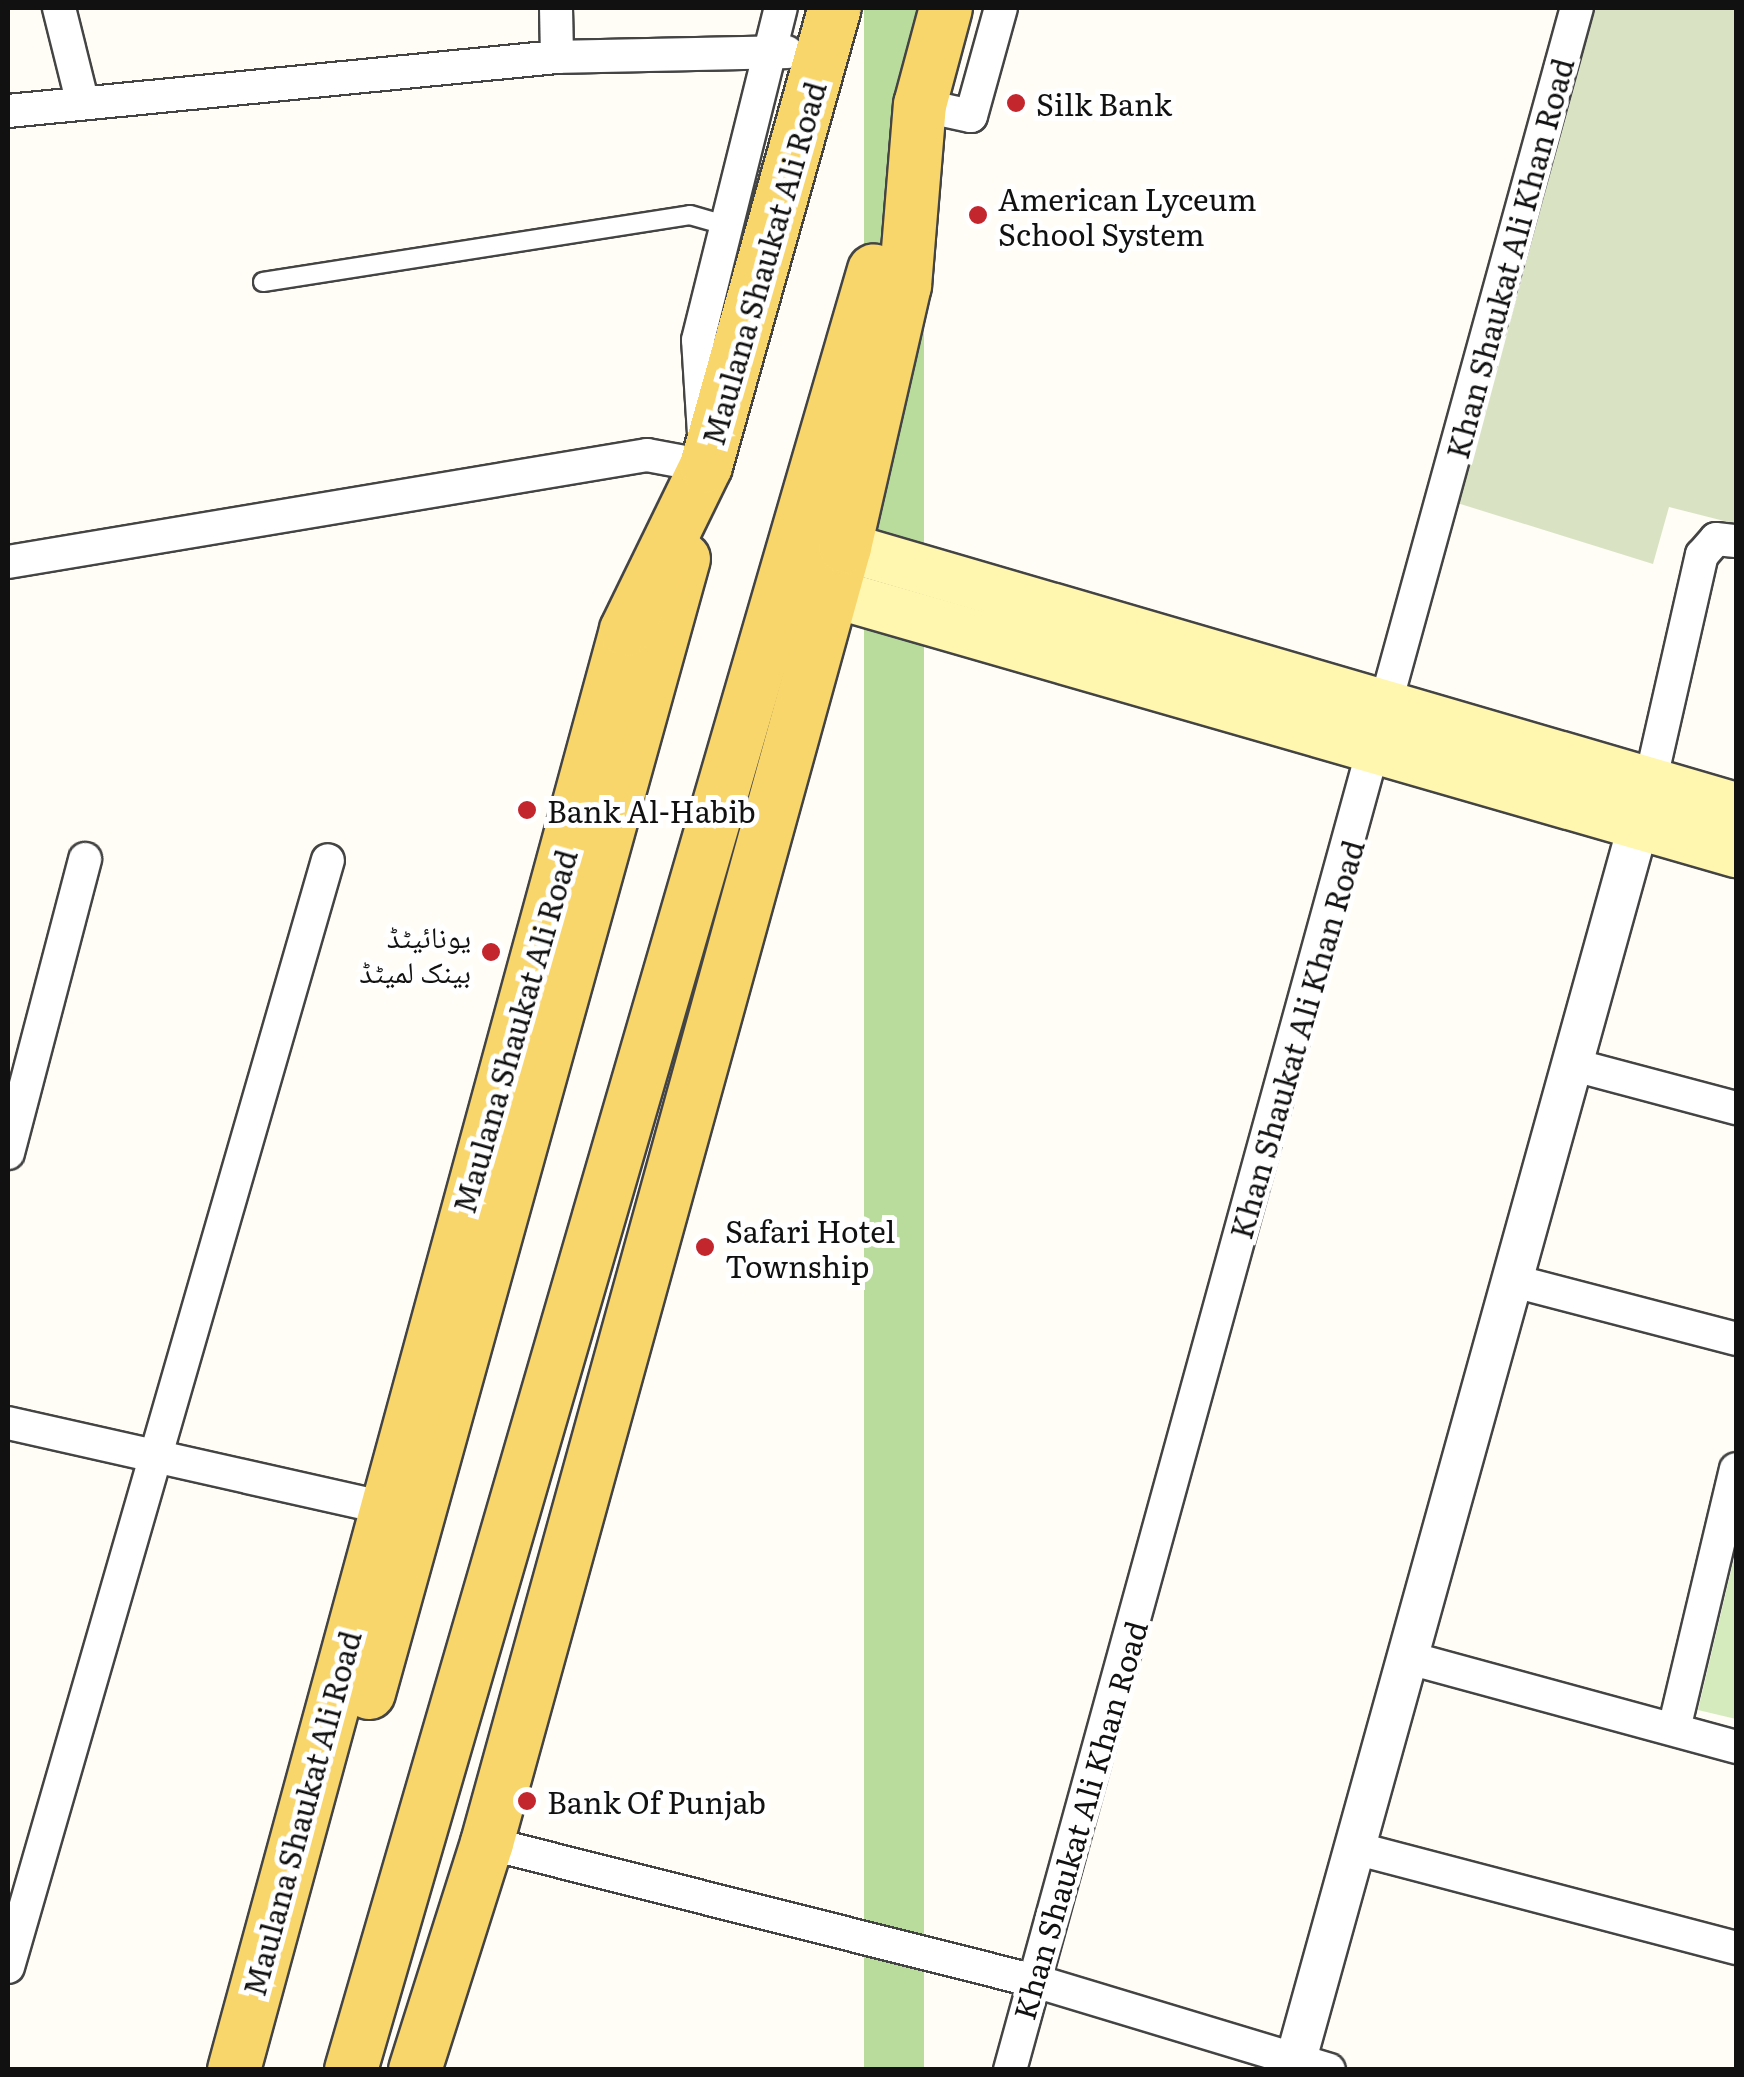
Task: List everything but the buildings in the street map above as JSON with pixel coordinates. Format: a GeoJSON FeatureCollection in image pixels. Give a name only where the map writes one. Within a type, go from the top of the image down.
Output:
{"type":"FeatureCollection","features":[{"type":"Feature","properties":{"kind":"main road","name":"Maulana Shaukat Ali Road"},"geometry":{"type":"LineString","coordinates":[[234,2070],[380,1507],[626,630],[706,466],[835,8]]}},
{"type":"Feature","properties":{"kind":"main road"},"geometry":{"type":"LineString","coordinates":[[352,2070],[817,477],[946,8]]}},
{"type":"Feature","properties":{"kind":"main road"},"geometry":{"type":"LineString","coordinates":[[415,2070],[486,1843],[838,570],[905,286],[920,105]]}},
{"type":"Feature","properties":{"kind":"main road"},"geometry":{"type":"LineString","coordinates":[[263,2070],[648,708],[706,466]]}},
{"type":"Feature","properties":{"kind":"main road"},"geometry":{"type":"LineString","coordinates":[[838,570],[1389,705],[1644,805],[1736,854]]}},
{"type":"Feature","properties":{"kind":"main road"},"geometry":{"type":"LineString","coordinates":[[838,570],[1376,754],[1644,805],[1736,806]]}},
{"type":"Feature","properties":{"kind":"street"},"geometry":{"type":"LineString","coordinates":[[59,8],[82,100]]}},
{"type":"Feature","properties":{"kind":"street"},"geometry":{"type":"LineString","coordinates":[[556,8],[557,57]]}},
{"type":"Feature","properties":{"kind":"street"},"geometry":{"type":"LineString","coordinates":[[8,562],[647,455],[706,466],[698,340],[781,8]]}},
{"type":"Feature","properties":{"kind":"street"},"geometry":{"type":"LineString","coordinates":[[920,105],[971,116],[1001,8]]}},
{"type":"Feature","properties":{"kind":"street","name":"Khan Shaukat Ali Khan Road"},"geometry":{"type":"LineString","coordinates":[[1010,2070],[1376,754],[1577,8]]}},
{"type":"Feature","properties":{"kind":"street"},"geometry":{"type":"LineString","coordinates":[[8,111],[82,100],[557,57],[770,48],[820,61]]}},
{"type":"Feature","properties":{"kind":"street"},"geometry":{"type":"LineString","coordinates":[[486,1843],[1035,1982],[1306,2066],[1355,1848],[1644,805],[1702,555],[1716,540],[1736,541]]}},
{"type":"Feature","properties":{"kind":"street"},"geometry":{"type":"LineString","coordinates":[[8,1154],[85,859]]}},
{"type":"Feature","properties":{"kind":"street"},"geometry":{"type":"LineString","coordinates":[[8,1967],[153,1454],[328,860]]}},
{"type":"Feature","properties":{"kind":"street"},"geometry":{"type":"LineString","coordinates":[[1574,1065],[1736,1108]]}},
{"type":"Feature","properties":{"kind":"street"},"geometry":{"type":"LineString","coordinates":[[1514,1281],[1736,1338]]}},
{"type":"Feature","properties":{"kind":"street"},"geometry":{"type":"LineString","coordinates":[[8,1423],[380,1507]]}},
{"type":"Feature","properties":{"kind":"street"},"geometry":{"type":"LineString","coordinates":[[1674,1729],[1736,1470]]}},
{"type":"Feature","properties":{"kind":"street"},"geometry":{"type":"LineString","coordinates":[[1408,1658],[1736,1747]]}},
{"type":"Feature","properties":{"kind":"street"},"geometry":{"type":"LineString","coordinates":[[1355,1848],[1736,1948]]}},
{"type":"Feature","properties":{"kind":"lane"},"geometry":{"type":"LineString","coordinates":[[263,282],[690,215],[724,225]]}},
{"type":"Feature","properties":{"kind":"green space"},"geometry":{"type":"Polygon","coordinates":[[[864,8],[924,8],[924,2070],[864,2070],[864,8]]]}},
{"type":"Feature","properties":{"kind":"green space"},"geometry":{"type":"Polygon","coordinates":[[[1587,8],[1736,8],[1736,524],[1669,507],[1653,564],[1454,502],[1587,8]]]}},
{"type":"Feature","properties":{"kind":"green space"},"geometry":{"type":"Polygon","coordinates":[[[1736,1550],[1736,1719],[1698,1710],[1736,1550]]]}},
{"type":"Feature","properties":{"kind":"place","name":"Silk Bank"},"geometry":{"type":"Point","coordinates":[1016,103]}},
{"type":"Feature","properties":{"kind":"place","name":"American Lyceum School System"},"geometry":{"type":"Point","coordinates":[978,215]}},
{"type":"Feature","properties":{"kind":"place","name":"Bank Al-Habib"},"geometry":{"type":"Point","coordinates":[527,810]}},
{"type":"Feature","properties":{"kind":"place","name":"یونائیٹڈ بینک لمیٹڈ"},"geometry":{"type":"Point","coordinates":[491,952]}},
{"type":"Feature","properties":{"kind":"place","name":"Safari Hotel Township"},"geometry":{"type":"Point","coordinates":[705,1247]}},
{"type":"Feature","properties":{"kind":"place","name":"Bank Of Punjab"},"geometry":{"type":"Point","coordinates":[527,1801]}}]}
